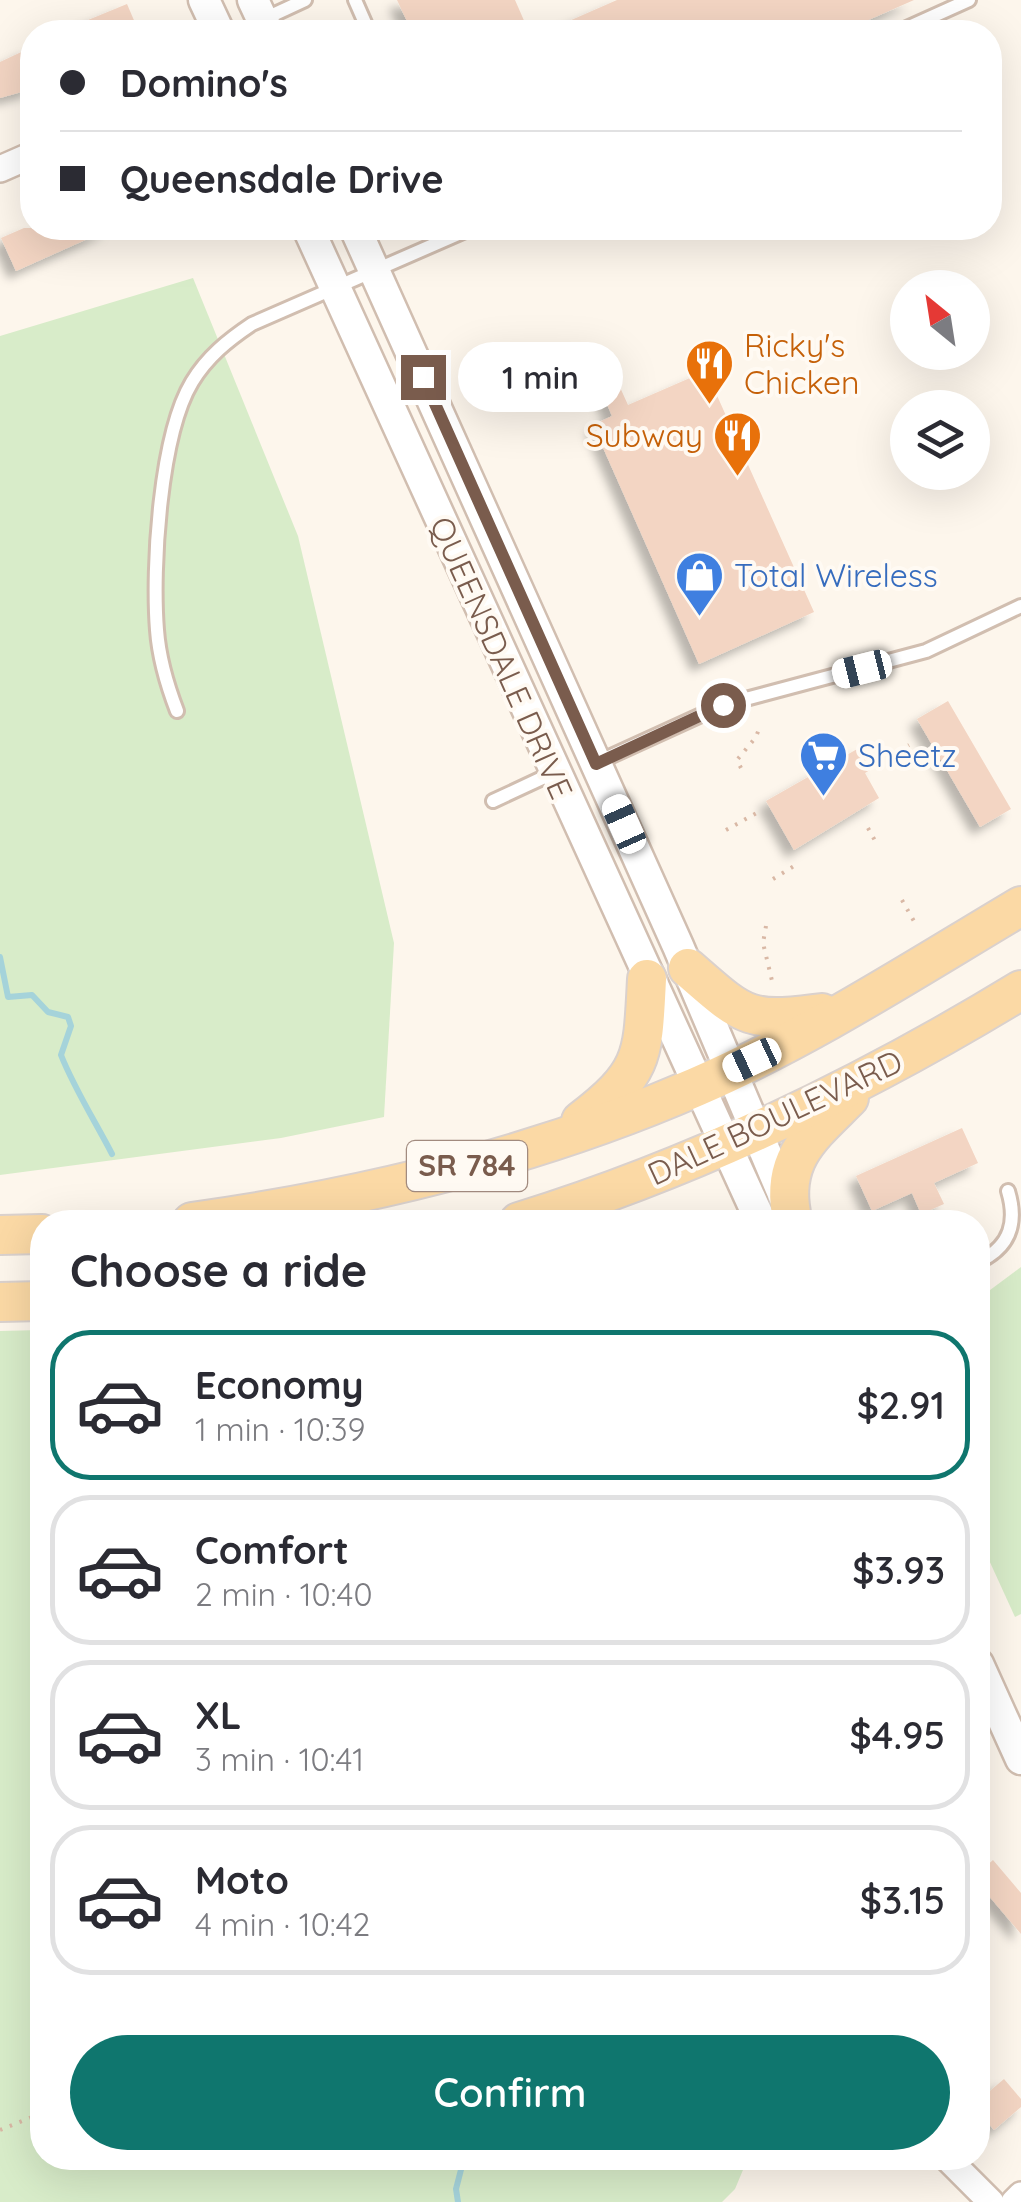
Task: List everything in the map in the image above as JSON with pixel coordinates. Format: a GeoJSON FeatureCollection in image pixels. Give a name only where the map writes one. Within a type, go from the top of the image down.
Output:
{"type":"FeatureCollection","features":[{"type":"Feature","properties":{"kind":"main road","name":"DALE BOULEVARD"},"geometry":{"type":"LineString","coordinates":[[265,1210],[363,1194],[557,1140],[697,1087],[844,1010],[1021,906]]}},
{"type":"Feature","properties":{"kind":"main road"},"geometry":{"type":"LineString","coordinates":[[688,968],[731,1005],[758,1018],[844,1010]]}},
{"type":"Feature","properties":{"kind":"main road"},"geometry":{"type":"LineString","coordinates":[[557,1140],[613,1097],[634,1070],[644,1038],[647,979]]}},
{"type":"Feature","properties":{"kind":"main road","name":"DALE BOULEVARD"},"geometry":{"type":"LineString","coordinates":[[555,1210],[642,1182],[741,1140],[867,1079],[1021,990]]}},
{"type":"Feature","properties":{"kind":"main road"},"geometry":{"type":"LineString","coordinates":[[783,1210],[787,1179],[800,1153],[867,1079]]}},
{"type":"Feature","properties":{"kind":"main road"},"geometry":{"type":"LineString","coordinates":[[0,1235],[30,1234]]}},
{"type":"Feature","properties":{"kind":"main road"},"geometry":{"type":"LineString","coordinates":[[0,1302],[30,1301]]}},
{"type":"Feature","properties":{"kind":"street","name":"QUEENSDALE DRIVE"},"geometry":{"type":"LineString","coordinates":[[313,240],[697,1087],[741,1140]]}},
{"type":"Feature","properties":{"kind":"street","name":"QUEENSDALE DRIVE"},"geometry":{"type":"LineString","coordinates":[[361,240],[688,968],[731,1070],[741,1140]]}},
{"type":"Feature","properties":{"kind":"street"},"geometry":{"type":"LineString","coordinates":[[741,1140],[777,1210]]}},
{"type":"Feature","properties":{"kind":"street"},"geometry":{"type":"LineString","coordinates":[[990,1691],[1021,1759]]}},
{"type":"Feature","properties":{"kind":"street"},"geometry":{"type":"LineString","coordinates":[[959,2170],[991,2202]]}},
{"type":"Feature","properties":{"kind":"street"},"geometry":{"type":"LineString","coordinates":[[1014,2202],[1021,2195]]}},
{"type":"Feature","properties":{"kind":"lane"},"geometry":{"type":"LineString","coordinates":[[261,18],[305,0]]}},
{"type":"Feature","properties":{"kind":"lane"},"geometry":{"type":"LineString","coordinates":[[925,20],[969,0]]}},
{"type":"Feature","properties":{"kind":"lane"},"geometry":{"type":"LineString","coordinates":[[177,711],[156,628],[162,502],[180,408],[191,383],[228,340],[252,324],[376,272],[438,240]]}},
{"type":"Feature","properties":{"kind":"lane"},"geometry":{"type":"LineString","coordinates":[[596,764],[723,705],[926,651],[1021,606]]}},
{"type":"Feature","properties":{"kind":"lane"},"geometry":{"type":"LineString","coordinates":[[493,801],[553,774]]}},
{"type":"Feature","properties":{"kind":"lane"},"geometry":{"type":"LineString","coordinates":[[990,1255],[1000,1249],[1010,1231],[1008,1191]]}},
{"type":"Feature","properties":{"kind":"path"},"geometry":{"type":"LineString","coordinates":[[741,768],[737,760],[760,726]]}},
{"type":"Feature","properties":{"kind":"path"},"geometry":{"type":"LineString","coordinates":[[881,761],[909,745]]}},
{"type":"Feature","properties":{"kind":"path"},"geometry":{"type":"LineString","coordinates":[[726,830],[762,810]]}},
{"type":"Feature","properties":{"kind":"path"},"geometry":{"type":"LineString","coordinates":[[868,828],[878,846]]}},
{"type":"Feature","properties":{"kind":"path"},"geometry":{"type":"LineString","coordinates":[[774,878],[794,866]]}},
{"type":"Feature","properties":{"kind":"path"},"geometry":{"type":"LineString","coordinates":[[902,900],[915,922]]}},
{"type":"Feature","properties":{"kind":"path"},"geometry":{"type":"LineString","coordinates":[[766,926],[763,943],[774,989]]}},
{"type":"Feature","properties":{"kind":"path"},"geometry":{"type":"LineString","coordinates":[[0,2130],[30,2118]]}},
{"type":"Feature","properties":{"kind":"green space"},"geometry":{"type":"Polygon","coordinates":[[[193,278],[298,536],[394,943],[384,1117],[281,1138],[0,1175],[0,336],[193,278]]]}},
{"type":"Feature","properties":{"kind":"green space"},"geometry":{"type":"Polygon","coordinates":[[[1021,1267],[1021,1614],[1015,1617],[990,1562],[990,1290],[1021,1267]]]}},
{"type":"Feature","properties":{"kind":"green space"},"geometry":{"type":"Polygon","coordinates":[[[30,1330],[30,2170],[743,2170],[735,2189],[722,2202],[0,2202],[0,1331],[30,1330]]]}},
{"type":"Feature","properties":{"kind":"building"},"geometry":{"type":"Polygon","coordinates":[[[397,0],[515,0],[524,20],[406,20],[397,0]]]}},
{"type":"Feature","properties":{"kind":"building"},"geometry":{"type":"Polygon","coordinates":[[[617,0],[914,0],[868,20],[571,20],[617,0]]]}},
{"type":"Feature","properties":{"kind":"building"},"geometry":{"type":"Polygon","coordinates":[[[127,4],[134,20],[88,20],[127,4]]]}},
{"type":"Feature","properties":{"kind":"building"},"geometry":{"type":"Polygon","coordinates":[[[20,53],[20,92],[0,98],[0,62],[20,53]]]}},
{"type":"Feature","properties":{"kind":"building"},"geometry":{"type":"Polygon","coordinates":[[[20,230],[20,240],[85,240],[16,271],[1,238],[20,230]]]}},
{"type":"Feature","properties":{"kind":"building"},"geometry":{"type":"Polygon","coordinates":[[[706,371],[814,612],[699,664],[593,425],[612,416],[601,390],[618,383],[628,405],[706,371]]]}},
{"type":"Feature","properties":{"kind":"building","name":"Sheetz"},"geometry":{"type":"Polygon","coordinates":[[[948,701],[1011,809],[980,827],[917,719],[948,701]]]}},
{"type":"Feature","properties":{"kind":"building","name":"Sheetz"},"geometry":{"type":"Polygon","coordinates":[[[859,748],[870,770],[865,773],[879,798],[794,850],[766,801],[859,748]]]}},
{"type":"Feature","properties":{"kind":"building"},"geometry":{"type":"Polygon","coordinates":[[[962,1128],[978,1163],[934,1183],[944,1204],[930,1210],[919,1210],[912,1193],[872,1210],[856,1176],[962,1128]]]}},
{"type":"Feature","properties":{"kind":"building"},"geometry":{"type":"Polygon","coordinates":[[[993,1860],[1021,1893],[1021,1934],[990,1897],[993,1860]]]}},
{"type":"Feature","properties":{"kind":"building"},"geometry":{"type":"Polygon","coordinates":[[[1004,2079],[1021,2099],[1021,2107],[994,2130],[990,2125],[990,2091],[1004,2079]]]}},
{"type":"Feature","properties":{"kind":"waterway"},"geometry":{"type":"LineString","coordinates":[[0,957],[8,997],[32,995],[48,1012],[68,1017],[71,1026],[61,1055],[112,1154]]}},
{"type":"Feature","properties":{"kind":"waterway"},"geometry":{"type":"LineString","coordinates":[[458,2202],[456,2189],[461,2170]]}},
{"type":"Feature","properties":{"kind":"place","name":"Ricky's Chicken"},"geometry":{"type":"Point","coordinates":[709,406]}},
{"type":"Feature","properties":{"kind":"place","name":"Subway"},"geometry":{"type":"Point","coordinates":[738,478]}},
{"type":"Feature","properties":{"kind":"place","name":"Total Wireless"},"geometry":{"type":"Point","coordinates":[699,618]}},
{"type":"Feature","properties":{"kind":"place","name":"Sheetz"},"geometry":{"type":"Point","coordinates":[823,798]}},
{"type":"Feature","properties":{"kind":"route"},"geometry":{"type":"LineString","coordinates":[[423,377],[596,764],[723,705]]}}]}
